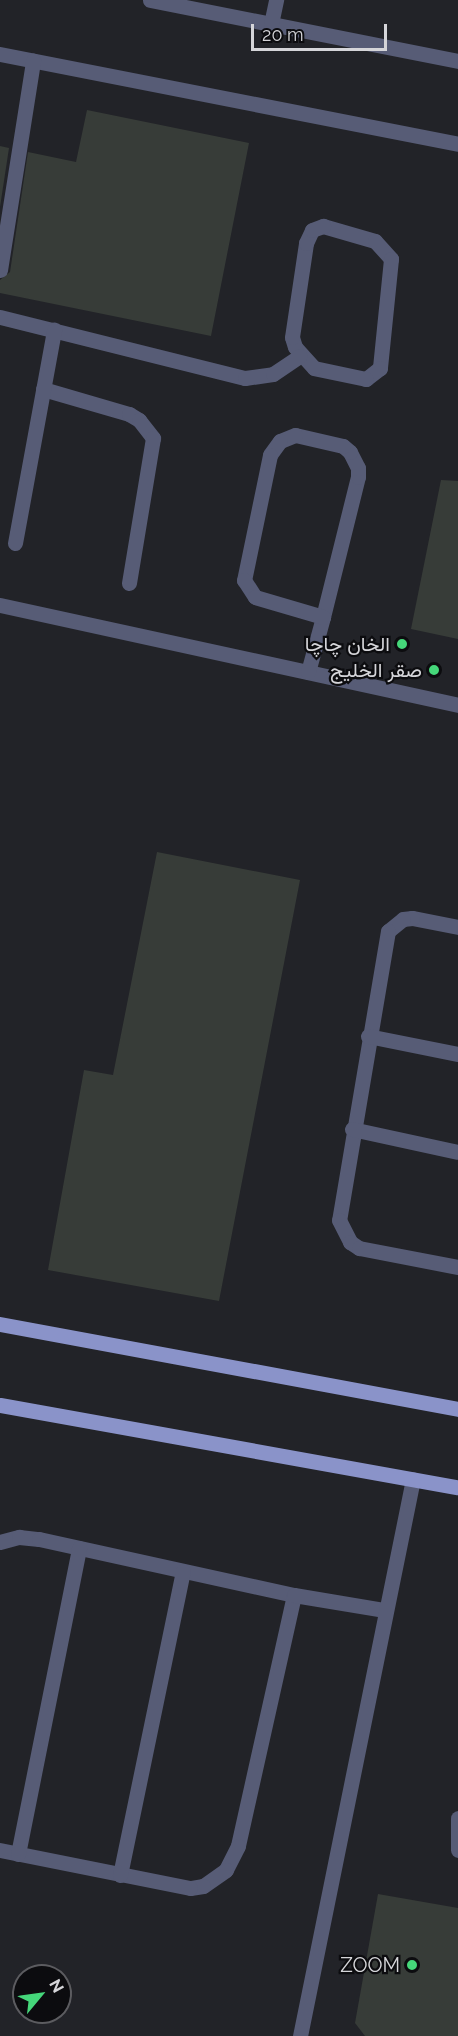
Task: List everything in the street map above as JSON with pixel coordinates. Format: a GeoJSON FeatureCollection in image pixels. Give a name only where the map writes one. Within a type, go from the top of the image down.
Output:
{"type":"FeatureCollection","features":[{"type":"Feature","properties":{"kind":"main road"},"geometry":{"type":"LineString","coordinates":[[0,1324],[458,1408]]}},
{"type":"Feature","properties":{"kind":"main road"},"geometry":{"type":"LineString","coordinates":[[0,1405],[458,1488]]}},
{"type":"Feature","properties":{"kind":"street"},"geometry":{"type":"LineString","coordinates":[[150,0],[458,61]]}},
{"type":"Feature","properties":{"kind":"street"},"geometry":{"type":"LineString","coordinates":[[271,24],[276,0]]}},
{"type":"Feature","properties":{"kind":"street"},"geometry":{"type":"LineString","coordinates":[[0,54],[458,144]]}},
{"type":"Feature","properties":{"kind":"street"},"geometry":{"type":"LineString","coordinates":[[0,270],[33,61]]}},
{"type":"Feature","properties":{"kind":"street"},"geometry":{"type":"LineString","coordinates":[[327,226],[382,245],[392,268],[380,368],[366,379],[357,378],[314,368],[300,356],[292,337],[306,243],[312,230],[327,226]]}},
{"type":"Feature","properties":{"kind":"street"},"geometry":{"type":"LineString","coordinates":[[0,317],[244,378],[273,374],[300,356]]}},
{"type":"Feature","properties":{"kind":"street"},"geometry":{"type":"LineString","coordinates":[[15,543],[54,330]]}},
{"type":"Feature","properties":{"kind":"street"},"geometry":{"type":"LineString","coordinates":[[43,389],[129,414],[147,428],[153,438],[129,584]]}},
{"type":"Feature","properties":{"kind":"street"},"geometry":{"type":"LineString","coordinates":[[308,672],[322,617],[358,468],[351,452],[343,446],[295,435],[280,441],[270,455],[244,580],[255,597],[322,617]]}},
{"type":"Feature","properties":{"kind":"street"},"geometry":{"type":"LineString","coordinates":[[0,605],[458,705]]}},
{"type":"Feature","properties":{"kind":"street"},"geometry":{"type":"LineString","coordinates":[[458,927],[412,918],[395,923],[388,931],[352,1129],[339,1220],[350,1242],[370,1251],[458,1267]]}},
{"type":"Feature","properties":{"kind":"street"},"geometry":{"type":"LineString","coordinates":[[368,1036],[458,1054]]}},
{"type":"Feature","properties":{"kind":"street"},"geometry":{"type":"LineString","coordinates":[[352,1129],[458,1152]]}},
{"type":"Feature","properties":{"kind":"street"},"geometry":{"type":"LineString","coordinates":[[300,2036],[413,1479]]}},
{"type":"Feature","properties":{"kind":"street"},"geometry":{"type":"LineString","coordinates":[[0,1542],[19,1537],[294,1595],[385,1610]]}},
{"type":"Feature","properties":{"kind":"street"},"geometry":{"type":"LineString","coordinates":[[18,1854],[79,1548]]}},
{"type":"Feature","properties":{"kind":"street"},"geometry":{"type":"LineString","coordinates":[[120,1875],[183,1571]]}},
{"type":"Feature","properties":{"kind":"street"},"geometry":{"type":"LineString","coordinates":[[0,1850],[190,1888],[216,1880],[234,1859],[294,1595]]}},
{"type":"Feature","properties":{"kind":"street"},"geometry":{"type":"LineString","coordinates":[[458,1818],[458,1850]]}},
{"type":"Feature","properties":{"kind":"building"},"geometry":{"type":"Polygon","coordinates":[[[87,110],[249,143],[211,336],[0,293],[0,280],[10,272],[28,152],[76,162],[87,110]]]}},
{"type":"Feature","properties":{"kind":"building"},"geometry":{"type":"Polygon","coordinates":[[[0,146],[9,148],[0,207],[0,146]]]}},
{"type":"Feature","properties":{"kind":"building"},"geometry":{"type":"Polygon","coordinates":[[[441,480],[458,481],[458,639],[411,629],[441,480]]]}},
{"type":"Feature","properties":{"kind":"building"},"geometry":{"type":"Polygon","coordinates":[[[157,852],[300,880],[219,1301],[48,1270],[84,1070],[113,1075],[157,852]]]}},
{"type":"Feature","properties":{"kind":"building","name":"ZOOM"},"geometry":{"type":"Polygon","coordinates":[[[378,1894],[458,1908],[458,2036],[365,2036],[355,2023],[378,1894]]]}},
{"type":"Feature","properties":{"kind":"place","name":"الخان چاچا"},"geometry":{"type":"Point","coordinates":[402,644]}},
{"type":"Feature","properties":{"kind":"place","name":"صقر الخليج"},"geometry":{"type":"Point","coordinates":[434,670]}},
{"type":"Feature","properties":{"kind":"place","name":"ZOOM"},"geometry":{"type":"Point","coordinates":[412,1965]}}]}
